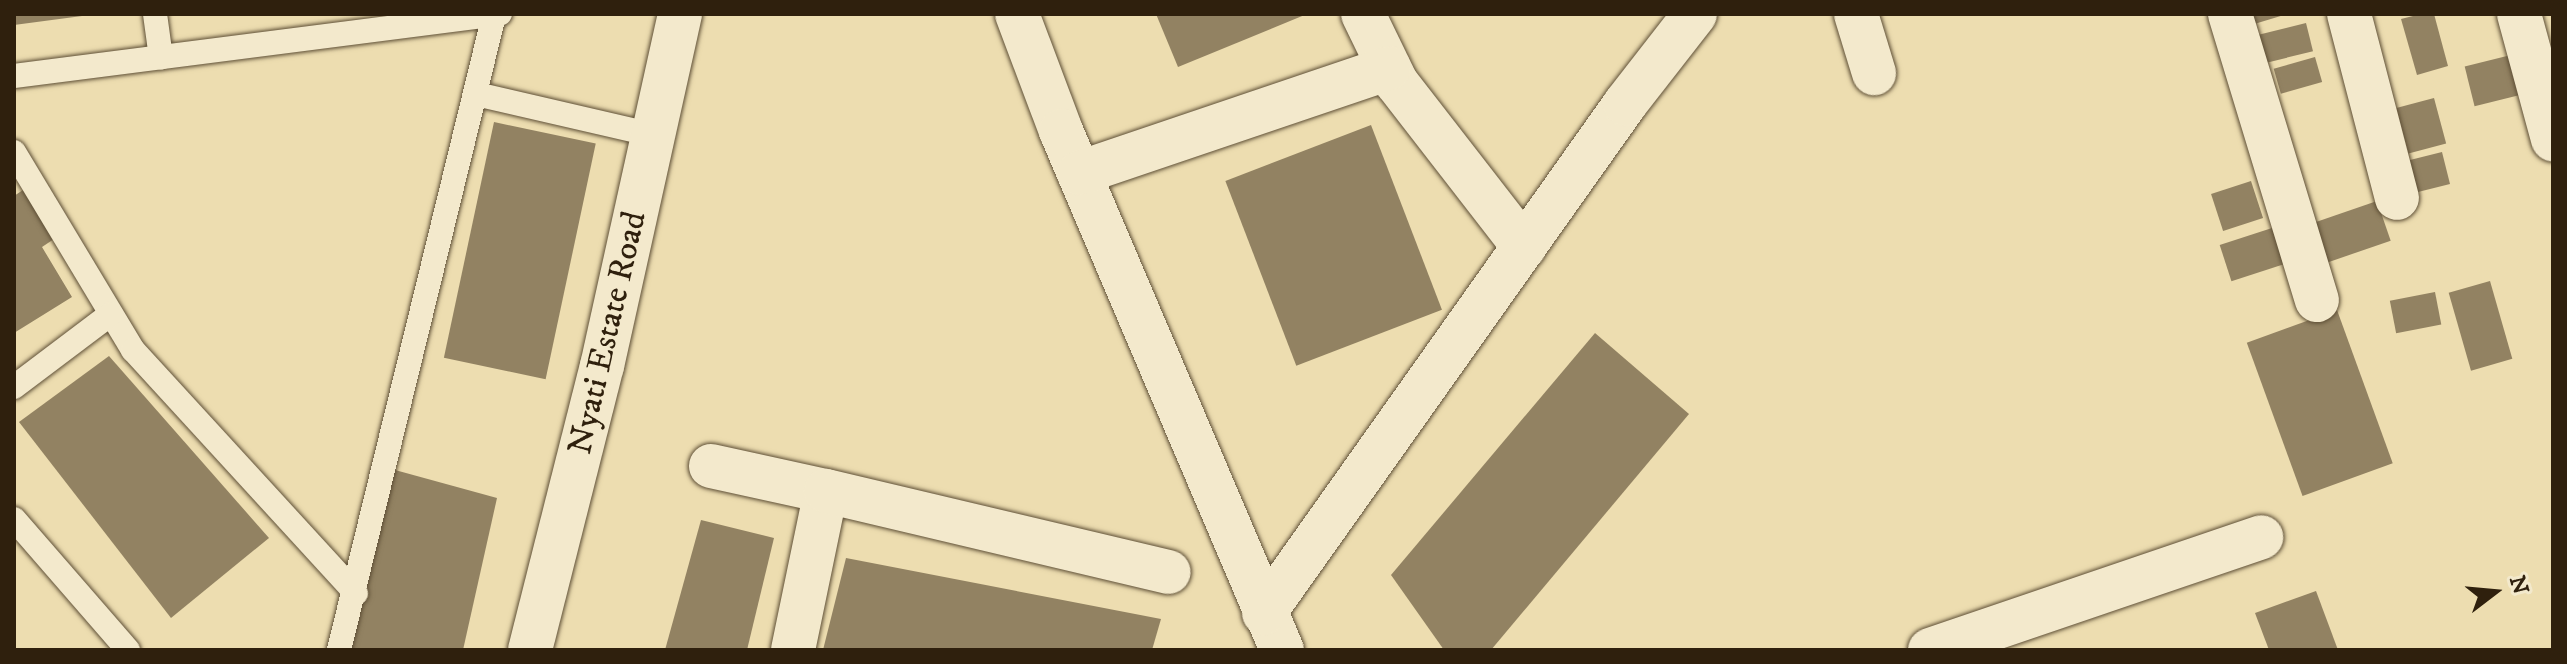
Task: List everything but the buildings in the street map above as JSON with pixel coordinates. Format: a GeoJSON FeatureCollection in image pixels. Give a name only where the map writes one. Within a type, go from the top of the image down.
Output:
{"type":"FeatureCollection","features":[{"type":"Feature","properties":{"kind":"street","name":"Nyati Estate Road"},"geometry":{"type":"LineString","coordinates":[[530,650],[602,366],[680,14]]}},
{"type":"Feature","properties":{"kind":"street"},"geometry":{"type":"LineString","coordinates":[[1017,14],[1079,173],[1273,632]]}},
{"type":"Feature","properties":{"kind":"street"},"geometry":{"type":"LineString","coordinates":[[1363,14],[1396,82],[1524,247]]}},
{"type":"Feature","properties":{"kind":"street"},"geometry":{"type":"LineString","coordinates":[[1273,632],[1524,247],[1625,104],[1695,14]]}},
{"type":"Feature","properties":{"kind":"street"},"geometry":{"type":"LineString","coordinates":[[1856,14],[1874,73]]}},
{"type":"Feature","properties":{"kind":"street"},"geometry":{"type":"LineString","coordinates":[[2230,14],[2317,300]]}},
{"type":"Feature","properties":{"kind":"street"},"geometry":{"type":"LineString","coordinates":[[2349,14],[2397,198]]}},
{"type":"Feature","properties":{"kind":"street"},"geometry":{"type":"LineString","coordinates":[[2519,14],[2553,139]]}},
{"type":"Feature","properties":{"kind":"street"},"geometry":{"type":"LineString","coordinates":[[1079,173],[1389,68]]}},
{"type":"Feature","properties":{"kind":"street"},"geometry":{"type":"LineString","coordinates":[[711,466],[1169,572]]}},
{"type":"Feature","properties":{"kind":"street"},"geometry":{"type":"LineString","coordinates":[[793,650],[826,491]]}},
{"type":"Feature","properties":{"kind":"street"},"geometry":{"type":"LineString","coordinates":[[1930,650],[2019,635],[2261,537]]}},
{"type":"Feature","properties":{"kind":"lane"},"geometry":{"type":"LineString","coordinates":[[155,14],[161,58]]}},
{"type":"Feature","properties":{"kind":"lane"},"geometry":{"type":"LineString","coordinates":[[14,76],[497,14],[356,593],[339,650]]}},
{"type":"Feature","properties":{"kind":"lane"},"geometry":{"type":"LineString","coordinates":[[476,94],[653,135]]}},
{"type":"Feature","properties":{"kind":"lane"},"geometry":{"type":"LineString","coordinates":[[14,152],[133,350],[356,593]]}},
{"type":"Feature","properties":{"kind":"lane"},"geometry":{"type":"LineString","coordinates":[[14,387],[111,314]]}},
{"type":"Feature","properties":{"kind":"lane"},"geometry":{"type":"LineString","coordinates":[[14,519],[128,650]]}}]}
